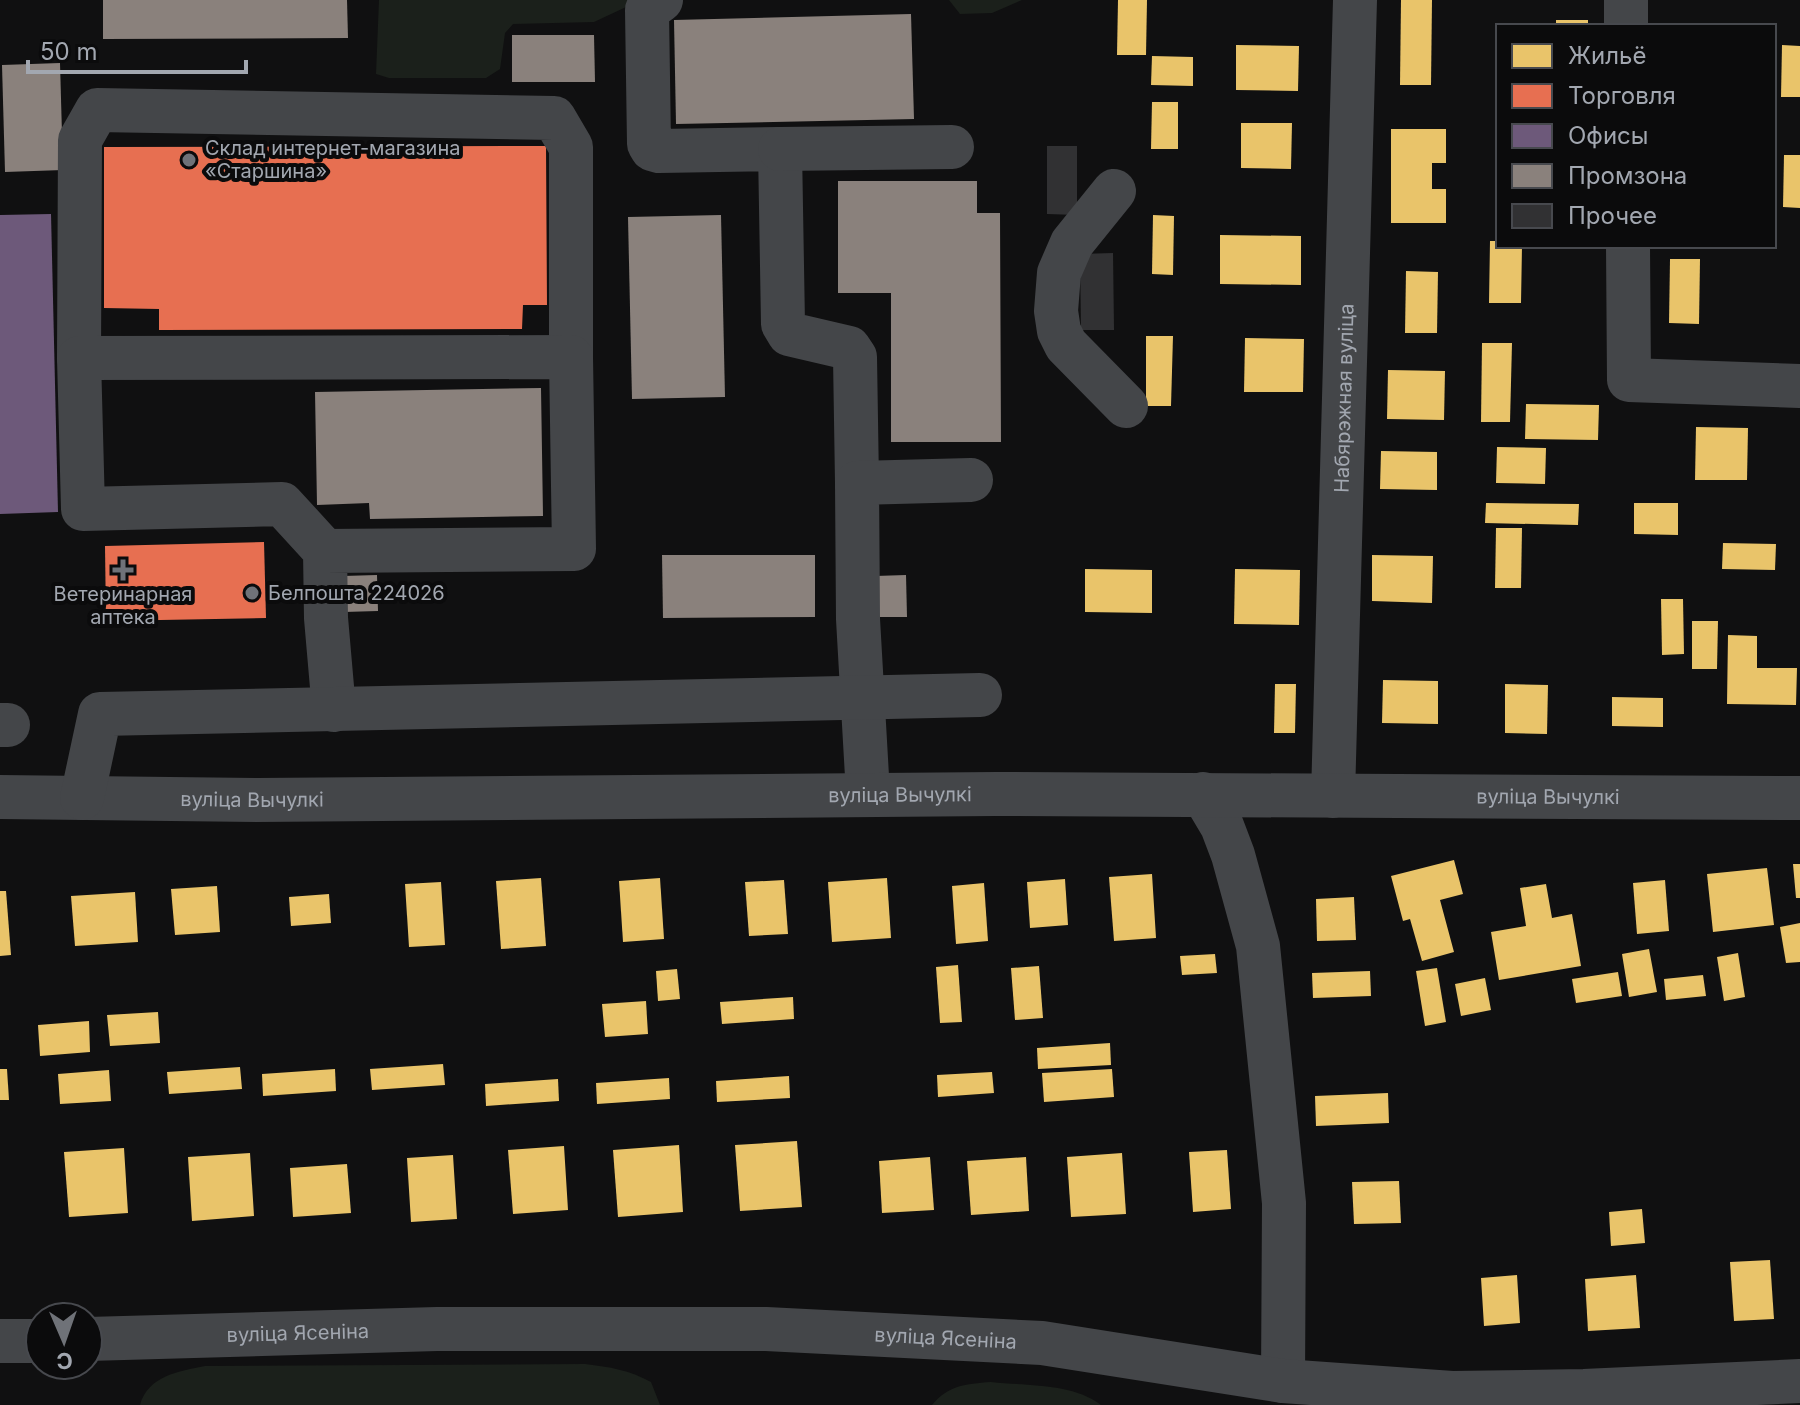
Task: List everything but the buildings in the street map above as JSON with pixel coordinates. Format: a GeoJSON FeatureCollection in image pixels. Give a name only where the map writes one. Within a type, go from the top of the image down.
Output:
{"type":"FeatureCollection","features":[{"type":"Feature","properties":{"kind":"street"},"geometry":{"type":"LineString","coordinates":[[661,0],[647,10],[649,144],[652,149],[952,147]]}},
{"type":"Feature","properties":{"kind":"street","name":"Набярэжная вуліца"},"geometry":{"type":"LineString","coordinates":[[1333,796],[1355,0]]}},
{"type":"Feature","properties":{"kind":"street"},"geometry":{"type":"LineString","coordinates":[[1626,0],[1626,24]]}},
{"type":"Feature","properties":{"kind":"street"},"geometry":{"type":"LineString","coordinates":[[325,551],[574,549],[571,147],[554,118],[97,110],[80,140],[79,358],[83,509],[282,504],[325,551],[326,618],[334,710]]}},
{"type":"Feature","properties":{"kind":"street"},"geometry":{"type":"LineString","coordinates":[[780,149],[783,324],[789,334],[849,348],[855,357],[858,619],[868,794]]}},
{"type":"Feature","properties":{"kind":"street"},"geometry":{"type":"LineString","coordinates":[[1114,191],[1072,243],[1059,273],[1056,311],[1059,331],[1066,345],[1126,406]]}},
{"type":"Feature","properties":{"kind":"street"},"geometry":{"type":"LineString","coordinates":[[1628,248],[1629,380],[1800,386]]}},
{"type":"Feature","properties":{"kind":"street"},"geometry":{"type":"LineString","coordinates":[[79,358],[571,357]]}},
{"type":"Feature","properties":{"kind":"street"},"geometry":{"type":"LineString","coordinates":[[857,483],[971,480]]}},
{"type":"Feature","properties":{"kind":"street"},"geometry":{"type":"LineString","coordinates":[[82,798],[100,714],[980,695]]}},
{"type":"Feature","properties":{"kind":"street"},"geometry":{"type":"LineString","coordinates":[[1203,794],[1222,826],[1258,946],[1284,1203],[1283,1381]]}},
{"type":"Feature","properties":{"kind":"street","name":"вуліца Вычулкі"},"geometry":{"type":"LineString","coordinates":[[0,797],[257,800],[1203,794],[1800,798]]}},
{"type":"Feature","properties":{"kind":"street","name":"вуліца Ясеніна"},"geometry":{"type":"LineString","coordinates":[[104,1339],[437,1329],[766,1329],[1042,1343],[1283,1381],[1452,1393],[1584,1391],[1800,1381]]}},
{"type":"Feature","properties":{"kind":"street"},"geometry":{"type":"LineString","coordinates":[[0,1341],[24,1341]]}},
{"type":"Feature","properties":{"kind":"shaded area"},"geometry":{"type":"Polygon","coordinates":[[[379,0],[641,0],[594,22],[513,24],[505,33],[500,69],[486,78],[389,78],[376,74],[379,0]]]}},
{"type":"Feature","properties":{"kind":"shaded area"},"geometry":{"type":"Polygon","coordinates":[[[949,0],[1022,0],[992,13],[960,14],[949,0]]]}},
{"type":"Feature","properties":{"kind":"shaded area"},"geometry":{"type":"Polygon","coordinates":[[[585,1364],[619,1370],[651,1382],[660,1405],[140,1405],[144,1395],[157,1381],[205,1366],[585,1364]]]}},
{"type":"Feature","properties":{"kind":"shaded area"},"geometry":{"type":"Polygon","coordinates":[[[991,1382],[1063,1389],[1101,1405],[932,1405],[945,1393],[958,1387],[991,1382]]]}},
{"type":"Feature","properties":{"kind":"place","name":"Склад интернет-магазина «Старшина»"},"geometry":{"type":"Point","coordinates":[189,160]}},
{"type":"Feature","properties":{"kind":"place","name":"Ветеринарная аптека"},"geometry":{"type":"Point","coordinates":[123,570]}},
{"type":"Feature","properties":{"kind":"place","name":"Белпошта 224026"},"geometry":{"type":"Point","coordinates":[252,593]}}]}
